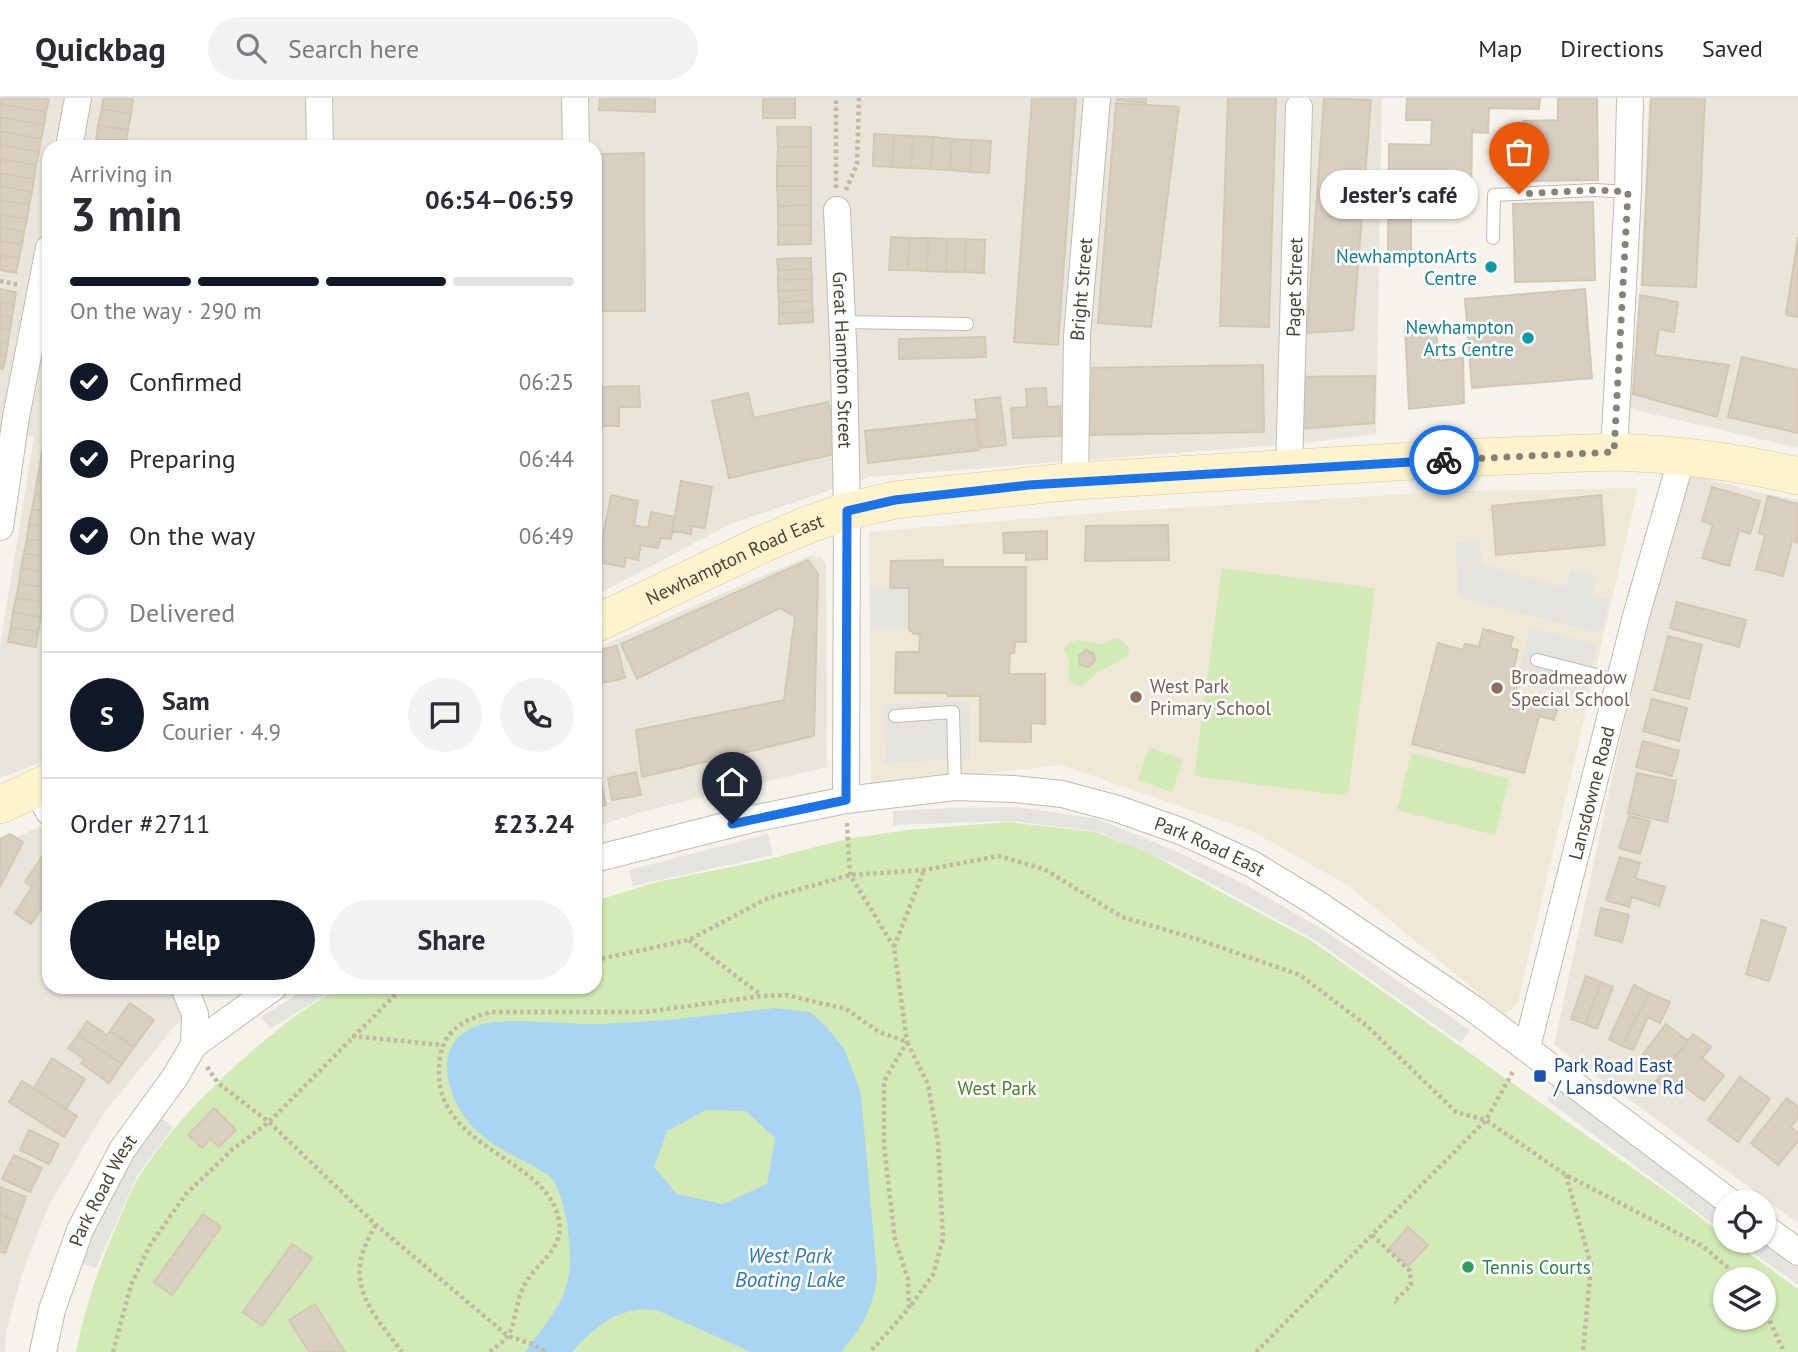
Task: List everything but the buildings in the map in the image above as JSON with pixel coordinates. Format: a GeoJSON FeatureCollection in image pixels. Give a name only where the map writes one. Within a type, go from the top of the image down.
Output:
{"type":"FeatureCollection","features":[{"type":"Feature","properties":{"kind":"street"},"geometry":{"type":"LineString","coordinates":[[70,140],[78,98]]}},
{"type":"Feature","properties":{"kind":"street"},"geometry":{"type":"LineString","coordinates":[[319,98],[320,140]]}},
{"type":"Feature","properties":{"kind":"street"},"geometry":{"type":"LineString","coordinates":[[575,98],[576,140]]}},
{"type":"Feature","properties":{"kind":"street","name":"Bright Street"},"geometry":{"type":"LineString","coordinates":[[1075,481],[1077,336],[1097,98]]}},
{"type":"Feature","properties":{"kind":"street"},"geometry":{"type":"LineString","coordinates":[[1614,452],[1628,192],[1630,98]]}},
{"type":"Feature","properties":{"kind":"street","name":"Paget Street"},"geometry":{"type":"LineString","coordinates":[[1289,469],[1299,107]]}},
{"type":"Feature","properties":{"kind":"street","name":"Great Hampton Street"},"geometry":{"type":"LineString","coordinates":[[837,210],[847,511],[846,800]]}},
{"type":"Feature","properties":{"kind":"street"},"geometry":{"type":"LineString","coordinates":[[0,527],[16,417],[42,284]]}},
{"type":"Feature","properties":{"kind":"street","name":"Newhampton Road East"},"geometry":{"type":"LineString","coordinates":[[602,621],[765,543],[847,511],[895,500],[1075,481],[1614,452],[1682,457],[1758,467],[1798,476]]}},
{"type":"Feature","properties":{"kind":"street","name":"Lansdowne Road"},"geometry":{"type":"LineString","coordinates":[[1527,1047],[1620,681],[1682,457]]}},
{"type":"Feature","properties":{"kind":"street","name":"Park Road East"},"geometry":{"type":"LineString","coordinates":[[602,857],[752,819],[846,800],[955,787],[1062,794],[1118,809],[1184,832],[1252,864],[1313,901],[1527,1047],[1556,1073],[1714,1190]]}},
{"type":"Feature","properties":{"kind":"street"},"geometry":{"type":"LineString","coordinates":[[0,805],[42,794]]}},
{"type":"Feature","properties":{"kind":"street"},"geometry":{"type":"LineString","coordinates":[[187,994],[195,1014],[194,1045]]}},
{"type":"Feature","properties":{"kind":"street"},"geometry":{"type":"LineString","coordinates":[[194,1045],[264,994]]}},
{"type":"Feature","properties":{"kind":"street","name":"Park Road West"},"geometry":{"type":"LineString","coordinates":[[43,1352],[51,1310],[80,1230],[122,1150],[175,1077],[194,1045]]}},
{"type":"Feature","properties":{"kind":"street"},"geometry":{"type":"LineString","coordinates":[[1776,1236],[1798,1252]]}},
{"type":"Feature","properties":{"kind":"lane"},"geometry":{"type":"LineString","coordinates":[[1493,238],[1494,195],[1595,190],[1628,192]]}},
{"type":"Feature","properties":{"kind":"lane"},"geometry":{"type":"LineString","coordinates":[[842,322],[967,324]]}},
{"type":"Feature","properties":{"kind":"lane"},"geometry":{"type":"LineString","coordinates":[[1537,660],[1620,681]]}},
{"type":"Feature","properties":{"kind":"lane"},"geometry":{"type":"LineString","coordinates":[[895,716],[953,712],[955,787]]}},
{"type":"Feature","properties":{"kind":"path"},"geometry":{"type":"LineString","coordinates":[[836,98],[834,164],[837,210]]}},
{"type":"Feature","properties":{"kind":"path"},"geometry":{"type":"LineString","coordinates":[[837,210],[857,164],[859,98]]}},
{"type":"Feature","properties":{"kind":"path"},"geometry":{"type":"LineString","coordinates":[[846,800],[850,875],[894,947],[907,1042],[928,1084],[937,1142],[943,1239],[933,1275],[909,1308],[870,1352]]}},
{"type":"Feature","properties":{"kind":"path"},"geometry":{"type":"LineString","coordinates":[[602,959],[689,940],[768,898],[850,875],[924,870],[999,856],[1044,869],[1122,916],[1300,975],[1366,1026],[1457,1112],[1486,1120],[1566,1175],[1704,1247],[1727,1267]]}},
{"type":"Feature","properties":{"kind":"path"},"geometry":{"type":"LineString","coordinates":[[894,947],[924,870]]}},
{"type":"Feature","properties":{"kind":"path"},"geometry":{"type":"LineString","coordinates":[[689,940],[761,996]]}},
{"type":"Feature","properties":{"kind":"path"},"geometry":{"type":"LineString","coordinates":[[113,1352],[131,1285],[150,1245],[186,1194],[233,1149],[269,1122],[396,994]]}},
{"type":"Feature","properties":{"kind":"path"},"geometry":{"type":"LineString","coordinates":[[490,1352],[508,1336],[523,1287],[551,1254],[559,1239],[559,1221],[554,1205],[543,1189],[478,1142],[451,1111],[440,1079],[439,1062],[442,1045],[453,1030],[468,1019],[491,1012],[645,1012],[786,995],[846,1009],[879,1032],[907,1042]]}},
{"type":"Feature","properties":{"kind":"path"},"geometry":{"type":"LineString","coordinates":[[352,1036],[442,1045]]}},
{"type":"Feature","properties":{"kind":"path"},"geometry":{"type":"LineString","coordinates":[[907,1042],[884,1081],[884,1133],[895,1240],[908,1279],[909,1308]]}},
{"type":"Feature","properties":{"kind":"path"},"geometry":{"type":"LineString","coordinates":[[194,1045],[218,1083],[269,1122],[376,1224],[508,1336],[546,1352]]}},
{"type":"Feature","properties":{"kind":"path"},"geometry":{"type":"LineString","coordinates":[[1256,1352],[1486,1120],[1527,1047]]}},
{"type":"Feature","properties":{"kind":"path"},"geometry":{"type":"LineString","coordinates":[[1566,1175],[1591,1265],[1583,1352]]}},
{"type":"Feature","properties":{"kind":"path"},"geometry":{"type":"LineString","coordinates":[[376,1224],[362,1254],[358,1272],[361,1289],[367,1305],[402,1352]]}},
{"type":"Feature","properties":{"kind":"path"},"geometry":{"type":"LineString","coordinates":[[1372,1235],[1410,1271],[1411,1284],[1394,1302],[1396,1303]]}},
{"type":"Feature","properties":{"kind":"path"},"geometry":{"type":"LineString","coordinates":[[1774,1330],[1784,1352]]}},
{"type":"Feature","properties":{"kind":"shaded area"},"geometry":{"type":"Polygon","coordinates":[[[0,98],[1382,98],[1376,434],[1305,443],[869,477],[730,524],[602,592],[602,140],[42,140],[42,763],[0,778],[0,646],[34,437],[0,430],[0,98]]]}},
{"type":"Feature","properties":{"kind":"shaded area"},"geometry":{"type":"Polygon","coordinates":[[[1649,98],[1798,98],[1798,448],[1631,409],[1629,402],[1640,290],[1649,98]]]}},
{"type":"Feature","properties":{"kind":"shaded area"},"geometry":{"type":"Polygon","coordinates":[[[1679,471],[1798,500],[1798,1223],[1776,1207],[1776,1190],[1753,1190],[1554,1045],[1679,471]]]}},
{"type":"Feature","properties":{"kind":"shaded area","name":"West Park Primary School"},"geometry":{"type":"Polygon","coordinates":[[[1638,488],[1518,1002],[1505,1015],[1347,885],[1254,832],[1061,765],[871,786],[869,532],[1107,512],[1459,491],[1638,488]]]}},
{"type":"Feature","properties":{"kind":"shaded area"},"geometry":{"type":"Polygon","coordinates":[[[1480,540],[1482,564],[1566,588],[1571,569],[1596,575],[1592,595],[1609,599],[1602,634],[1459,597],[1455,542],[1480,540]]]}},
{"type":"Feature","properties":{"kind":"shaded area"},"geometry":{"type":"Polygon","coordinates":[[[811,555],[821,557],[826,564],[827,767],[641,812],[602,825],[602,646],[811,555]]]}},
{"type":"Feature","properties":{"kind":"shaded area"},"geometry":{"type":"Polygon","coordinates":[[[909,588],[909,629],[871,629],[870,589],[909,588]]]}},
{"type":"Feature","properties":{"kind":"shaded area"},"geometry":{"type":"Polygon","coordinates":[[[1530,628],[1597,645],[1583,700],[1516,682],[1530,628]]]}},
{"type":"Feature","properties":{"kind":"shaded area"},"geometry":{"type":"Polygon","coordinates":[[[969,701],[971,759],[885,763],[883,704],[969,701]]]}},
{"type":"Feature","properties":{"kind":"shaded area"},"geometry":{"type":"Polygon","coordinates":[[[1017,807],[1098,819],[1182,854],[1248,886],[1322,929],[1470,1030],[1461,1043],[1313,939],[1175,864],[1096,831],[1009,821],[893,825],[893,811],[1017,807]]]}},
{"type":"Feature","properties":{"kind":"shaded area"},"geometry":{"type":"Polygon","coordinates":[[[42,826],[42,994],[204,994],[103,1114],[48,1207],[22,1274],[6,1332],[5,1352],[0,1352],[0,844],[42,826]]]}},
{"type":"Feature","properties":{"kind":"shaded area"},"geometry":{"type":"Polygon","coordinates":[[[768,834],[773,855],[633,886],[629,870],[768,834]]]}},
{"type":"Feature","properties":{"kind":"shaded area"},"geometry":{"type":"Polygon","coordinates":[[[298,994],[327,994],[270,1029],[261,1017],[298,994]]]}},
{"type":"Feature","properties":{"kind":"shaded area"},"geometry":{"type":"Polygon","coordinates":[[[1557,1086],[1713,1204],[1713,1224],[1547,1100],[1557,1086]]]}},
{"type":"Feature","properties":{"kind":"shaded area"},"geometry":{"type":"Polygon","coordinates":[[[160,1117],[173,1127],[137,1176],[96,1268],[81,1263],[88,1242],[124,1172],[160,1117]]]}},
{"type":"Feature","properties":{"kind":"shaded area"},"geometry":{"type":"Polygon","coordinates":[[[1776,1250],[1798,1266],[1798,1285],[1776,1267],[1754,1253],[1776,1253],[1776,1250]]]}},
{"type":"Feature","properties":{"kind":"green space"},"geometry":{"type":"Polygon","coordinates":[[[1222,568],[1375,588],[1348,796],[1194,776],[1222,568]]]}},
{"type":"Feature","properties":{"kind":"green space"},"geometry":{"type":"Polygon","coordinates":[[[1116,638],[1129,649],[1124,658],[1098,672],[1081,687],[1069,682],[1069,660],[1064,650],[1069,642],[1078,640],[1101,644],[1116,638]]]}},
{"type":"Feature","properties":{"kind":"green space"},"geometry":{"type":"Polygon","coordinates":[[[1149,747],[1183,759],[1172,792],[1138,780],[1149,747]]]}},
{"type":"Feature","properties":{"kind":"green space"},"geometry":{"type":"Polygon","coordinates":[[[1411,753],[1509,779],[1495,835],[1397,810],[1411,753]]]}},
{"type":"Feature","properties":{"kind":"green space","name":"West Park"},"geometry":{"type":"Polygon","coordinates":[[[1008,822],[1096,832],[1147,852],[1313,942],[1675,1198],[1713,1227],[1713,1253],[1748,1253],[1768,1267],[1713,1267],[1713,1330],[1776,1330],[1776,1273],[1798,1289],[1798,1352],[76,1352],[99,1269],[129,1195],[142,1172],[166,1139],[206,1094],[235,1066],[307,1007],[331,994],[602,994],[602,899],[657,882],[761,861],[847,839],[907,830],[1008,822]]]}},
{"type":"Feature","properties":{"kind":"water","name":"West Park Boating Lake"},"geometry":{"type":"Polygon","coordinates":[[[775,1008],[810,1012],[825,1025],[844,1049],[861,1095],[877,1275],[870,1307],[855,1335],[841,1352],[751,1352],[659,1311],[646,1309],[633,1310],[600,1325],[572,1352],[525,1352],[553,1313],[566,1288],[570,1247],[566,1215],[551,1177],[492,1143],[465,1117],[451,1089],[447,1074],[452,1046],[462,1034],[489,1023],[622,1023],[775,1008]],[[706,1110],[667,1131],[654,1167],[677,1194],[723,1204],[767,1184],[775,1138],[746,1111],[706,1110]]]}},
{"type":"Feature","properties":{"kind":"way so far"},"geometry":{"type":"LineString","coordinates":[[1444,460],[1614,452],[1628,192],[1595,190],[1519,194]]}},
{"type":"Feature","properties":{"kind":"place","name":"Jester's café"},"geometry":{"type":"Point","coordinates":[1519,194]}},
{"type":"Feature","properties":{"kind":"place","name":"NewhamptonArts Centre"},"geometry":{"type":"Point","coordinates":[1491,267]}},
{"type":"Feature","properties":{"kind":"place","name":"Newhampton Arts Centre"},"geometry":{"type":"Point","coordinates":[1528,338]}},
{"type":"Feature","properties":{"kind":"place","name":"Broadmeadow Special School"},"geometry":{"type":"Point","coordinates":[1497,688]}},
{"type":"Feature","properties":{"kind":"place","name":"West Park Primary School"},"geometry":{"type":"Point","coordinates":[1136,697]}},
{"type":"Feature","properties":{"kind":"place","name":"Park Road East / Lansdowne Rd"},"geometry":{"type":"Point","coordinates":[1540,1076]}},
{"type":"Feature","properties":{"kind":"place","name":"Tennis Courts"},"geometry":{"type":"Point","coordinates":[1468,1267]}},
{"type":"Feature","properties":{"kind":"route"},"geometry":{"type":"LineString","coordinates":[[732,824],[846,800],[847,511],[895,500],[1029,485],[1444,460]]}}]}
